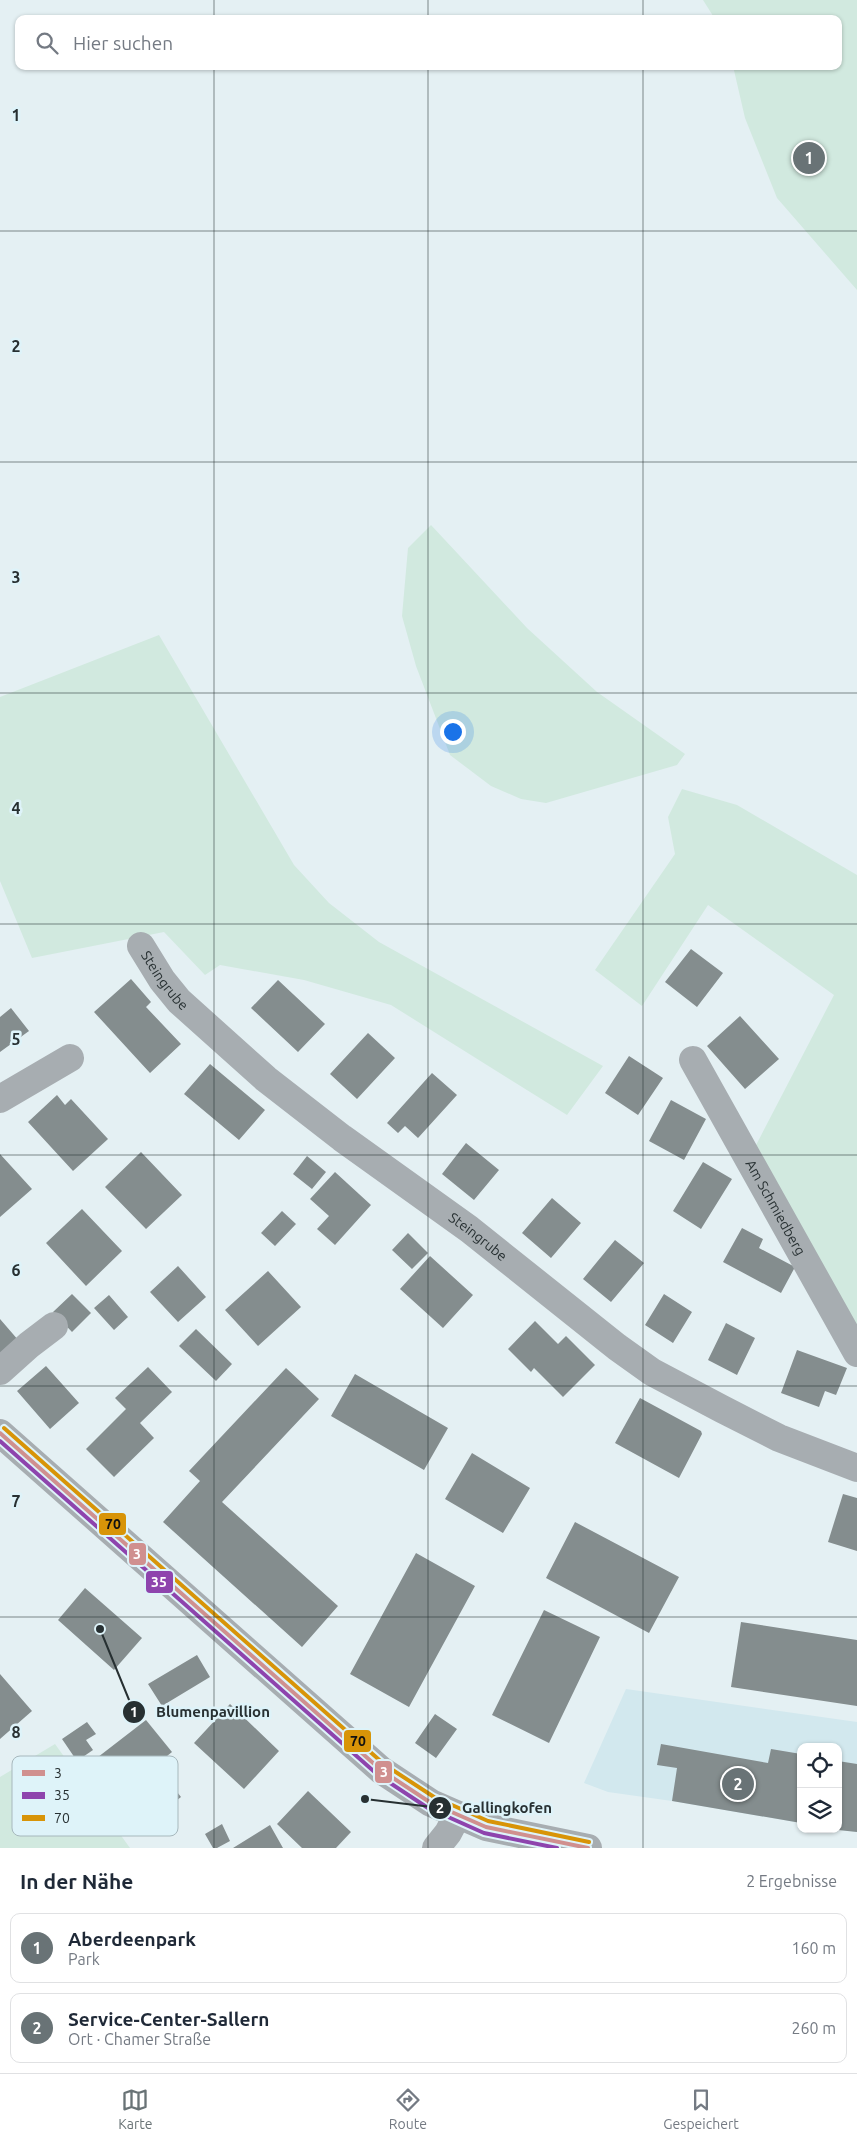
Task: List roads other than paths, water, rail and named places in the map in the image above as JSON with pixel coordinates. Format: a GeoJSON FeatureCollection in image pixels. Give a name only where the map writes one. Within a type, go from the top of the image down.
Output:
{"type":"FeatureCollection","features":[{"type":"Feature","properties":{"kind":"street","name":"Steingrube"},"geometry":{"type":"LineString","coordinates":[[142,946],[162,980],[179,1001],[266,1079],[342,1138],[469,1229],[617,1347],[652,1372],[779,1438],[857,1468]]}},
{"type":"Feature","properties":{"kind":"street"},"geometry":{"type":"LineString","coordinates":[[0,1098],[70,1058]]}},
{"type":"Feature","properties":{"kind":"street","name":"Am Schmiedberg"},"geometry":{"type":"LineString","coordinates":[[693,1060],[857,1354]]}},
{"type":"Feature","properties":{"kind":"street"},"geometry":{"type":"LineString","coordinates":[[0,1371],[54,1326]]}},
{"type":"Feature","properties":{"kind":"street"},"geometry":{"type":"LineString","coordinates":[[0,1433],[380,1770],[431,1803],[457,1816],[486,1838],[588,1848]]}},
{"type":"Feature","properties":{"kind":"street"},"geometry":{"type":"LineString","coordinates":[[436,1848],[448,1833],[457,1816]]}},
{"type":"Feature","properties":{"kind":"place","name":"Aberdeenpark"},"geometry":{"type":"Point","coordinates":[809,158]}},
{"type":"Feature","properties":{"kind":"place","name":"Blumenpavillion"},"geometry":{"type":"Point","coordinates":[100,1629]}},
{"type":"Feature","properties":{"kind":"place","name":"Service-Center-Sallern"},"geometry":{"type":"Point","coordinates":[738,1784]}},
{"type":"Feature","properties":{"kind":"place","name":"Gallingkofen"},"geometry":{"type":"Point","coordinates":[365,1799]}}]}
